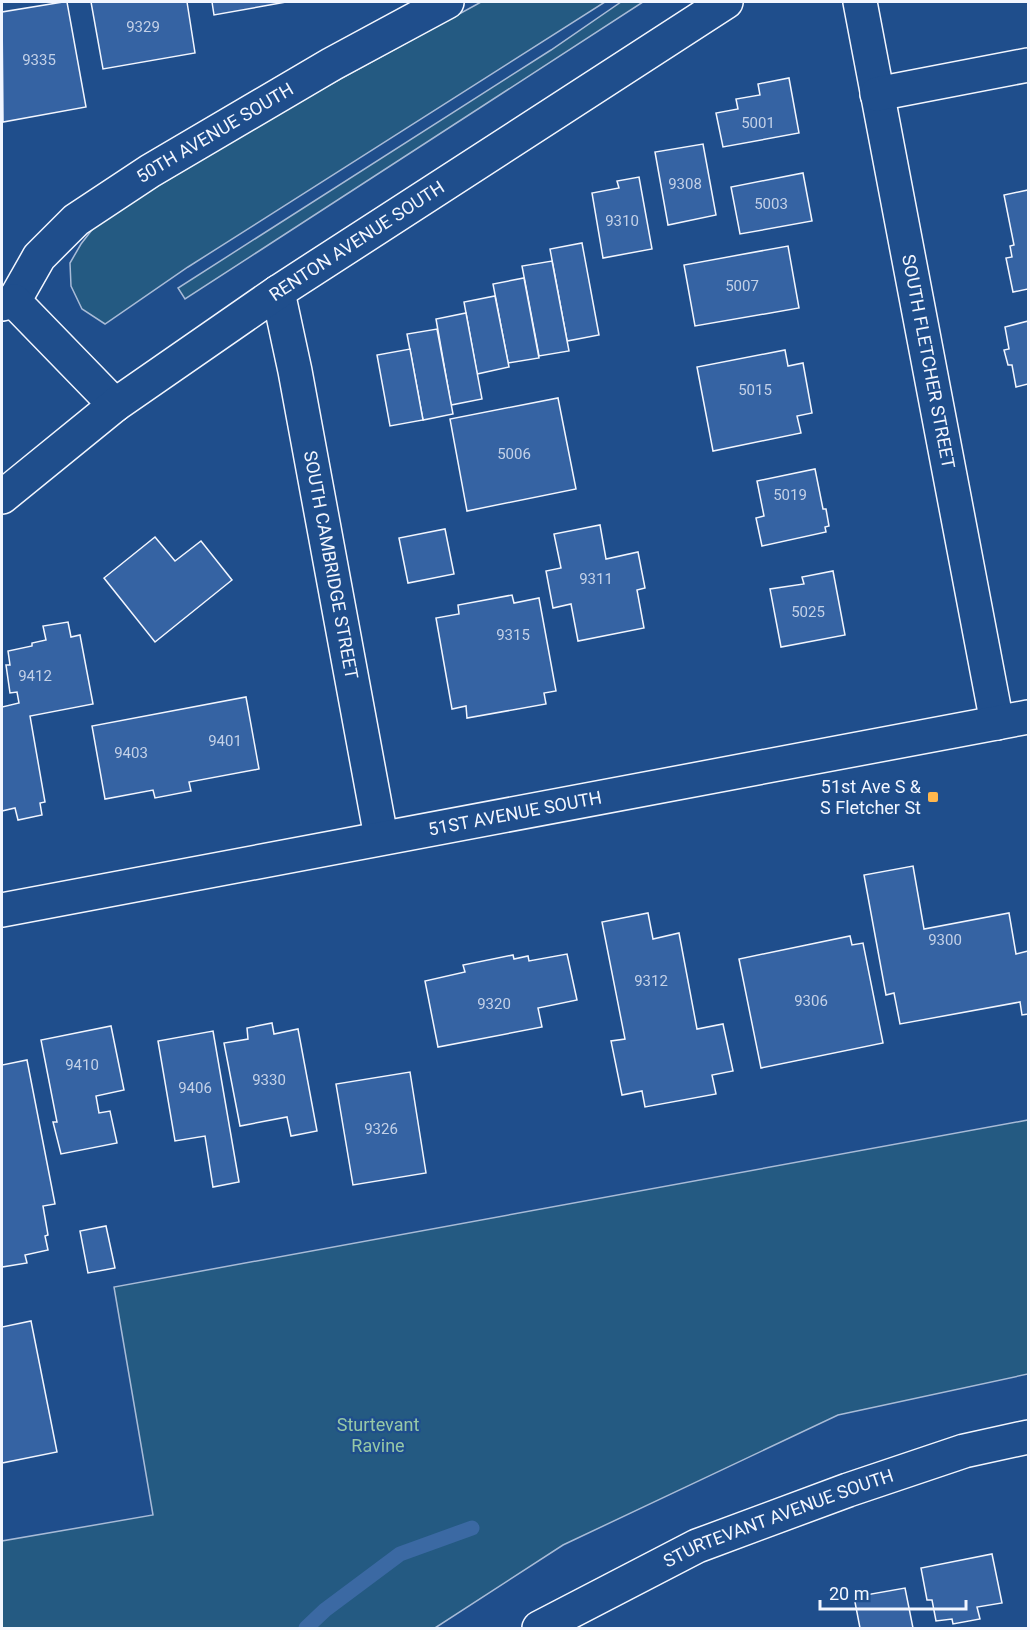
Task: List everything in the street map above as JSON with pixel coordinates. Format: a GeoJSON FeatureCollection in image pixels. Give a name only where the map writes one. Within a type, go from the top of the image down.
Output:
{"type":"FeatureCollection","features":[{"type":"Feature","properties":{"kind":"street","name":"50TH AVENUE SOUTH"},"geometry":{"type":"LineString","coordinates":[[115,405],[8,303],[39,257],[76,220],[150,171],[312,76],[447,2]]}},
{"type":"Feature","properties":{"kind":"street","name":"RENTON AVENUE SOUTH"},"geometry":{"type":"LineString","coordinates":[[2,497],[115,405],[278,292],[726,2]]}},
{"type":"Feature","properties":{"kind":"street","name":"SOUTH FLETCHER STREET"},"geometry":{"type":"LineString","coordinates":[[860,2],[877,94],[1013,720]]}},
{"type":"Feature","properties":{"kind":"street"},"geometry":{"type":"LineString","coordinates":[[877,94],[1029,65]]}},
{"type":"Feature","properties":{"kind":"street","name":"SOUTH CAMBRIDGE STREET"},"geometry":{"type":"LineString","coordinates":[[278,292],[295,371],[381,837]]}},
{"type":"Feature","properties":{"kind":"street","name":"51ST AVENUE SOUTH"},"geometry":{"type":"LineString","coordinates":[[2,909],[1013,720]]}},
{"type":"Feature","properties":{"kind":"street","name":"STURTEVANT AVENUE SOUTH"},"geometry":{"type":"LineString","coordinates":[[539,1629],[697,1546],[964,1450],[1029,1437]]}},
{"type":"Feature","properties":{"kind":"green space"},"geometry":{"type":"Polygon","coordinates":[[[481,2],[605,2],[188,267],[105,324],[82,309],[71,286],[70,263],[98,222],[280,112],[481,2]]]}},
{"type":"Feature","properties":{"kind":"green space"},"geometry":{"type":"Polygon","coordinates":[[[621,2],[643,2],[185,299],[178,288],[551,50],[621,2]]]}},
{"type":"Feature","properties":{"kind":"green space","name":"Sturtevant Ravine"},"geometry":{"type":"Polygon","coordinates":[[[1028,1120],[1028,1374],[838,1415],[563,1545],[435,1628],[2,1628],[2,1541],[153,1515],[114,1287],[1028,1120]]]}},
{"type":"Feature","properties":{"kind":"building"},"geometry":{"type":"Polygon","coordinates":[[[67,2],[86,107],[3,122],[2,12],[67,2]]]}},
{"type":"Feature","properties":{"kind":"building"},"geometry":{"type":"Polygon","coordinates":[[[91,2],[187,2],[195,53],[103,69],[91,2]]]}},
{"type":"Feature","properties":{"kind":"building"},"geometry":{"type":"Polygon","coordinates":[[[212,2],[286,2],[214,15],[212,2]]]}},
{"type":"Feature","properties":{"kind":"building"},"geometry":{"type":"Polygon","coordinates":[[[789,78],[799,133],[723,147],[716,113],[738,109],[736,99],[760,95],[758,84],[789,78]]]}},
{"type":"Feature","properties":{"kind":"building"},"geometry":{"type":"Polygon","coordinates":[[[703,144],[716,215],[668,225],[655,152],[703,144]]]}},
{"type":"Feature","properties":{"kind":"building"},"geometry":{"type":"Polygon","coordinates":[[[803,173],[812,221],[740,234],[731,187],[803,173]]]}},
{"type":"Feature","properties":{"kind":"building"},"geometry":{"type":"Polygon","coordinates":[[[639,177],[652,249],[603,258],[592,193],[619,188],[617,181],[639,177]]]}},
{"type":"Feature","properties":{"kind":"building"},"geometry":{"type":"Polygon","coordinates":[[[1028,190],[1028,289],[1013,292],[1006,258],[1012,257],[1010,246],[1014,245],[1004,195],[1028,190]]]}},
{"type":"Feature","properties":{"kind":"building"},"geometry":{"type":"Polygon","coordinates":[[[582,243],[599,335],[567,341],[550,249],[582,243]]]}},
{"type":"Feature","properties":{"kind":"building"},"geometry":{"type":"Polygon","coordinates":[[[788,246],[799,308],[695,326],[684,265],[788,246]]]}},
{"type":"Feature","properties":{"kind":"building"},"geometry":{"type":"Polygon","coordinates":[[[552,261],[569,351],[539,356],[522,266],[552,261]]]}},
{"type":"Feature","properties":{"kind":"building"},"geometry":{"type":"Polygon","coordinates":[[[524,278],[539,358],[508,363],[493,284],[524,278]]]}},
{"type":"Feature","properties":{"kind":"building"},"geometry":{"type":"Polygon","coordinates":[[[495,296],[509,367],[477,374],[464,302],[495,296]]]}},
{"type":"Feature","properties":{"kind":"building"},"geometry":{"type":"Polygon","coordinates":[[[466,313],[482,399],[451,405],[436,319],[466,313]]]}},
{"type":"Feature","properties":{"kind":"building"},"geometry":{"type":"Polygon","coordinates":[[[1028,321],[1028,384],[1016,387],[1012,365],[1008,365],[1004,350],[1009,349],[1005,327],[1028,321]]]}},
{"type":"Feature","properties":{"kind":"building"},"geometry":{"type":"Polygon","coordinates":[[[437,329],[453,414],[423,420],[407,334],[437,329]]]}},
{"type":"Feature","properties":{"kind":"building"},"geometry":{"type":"Polygon","coordinates":[[[410,349],[423,420],[390,426],[377,355],[410,349]]]}},
{"type":"Feature","properties":{"kind":"building"},"geometry":{"type":"Polygon","coordinates":[[[785,350],[788,366],[803,363],[812,413],[797,416],[801,433],[713,451],[697,367],[785,350]]]}},
{"type":"Feature","properties":{"kind":"building"},"geometry":{"type":"Polygon","coordinates":[[[558,398],[576,489],[467,511],[450,419],[558,398]]]}},
{"type":"Feature","properties":{"kind":"building"},"geometry":{"type":"Polygon","coordinates":[[[815,469],[829,526],[825,527],[826,532],[762,546],[756,518],[764,516],[757,481],[815,469]]]}},
{"type":"Feature","properties":{"kind":"building"},"geometry":{"type":"Polygon","coordinates":[[[600,525],[606,559],[638,552],[645,588],[637,590],[644,628],[578,641],[571,604],[553,608],[546,571],[561,568],[554,534],[600,525]]]}},
{"type":"Feature","properties":{"kind":"building"},"geometry":{"type":"Polygon","coordinates":[[[445,529],[454,574],[408,583],[399,538],[445,529]]]}},
{"type":"Feature","properties":{"kind":"building"},"geometry":{"type":"Polygon","coordinates":[[[155,537],[175,561],[201,541],[232,580],[155,642],[104,578],[155,537]]]}},
{"type":"Feature","properties":{"kind":"building"},"geometry":{"type":"Polygon","coordinates":[[[833,571],[845,635],[781,647],[770,589],[804,584],[802,577],[833,571]]]}},
{"type":"Feature","properties":{"kind":"building"},"geometry":{"type":"Polygon","coordinates":[[[512,595],[514,603],[539,598],[556,691],[544,693],[546,704],[467,718],[466,706],[452,709],[436,618],[459,614],[458,605],[512,595]]]}},
{"type":"Feature","properties":{"kind":"building"},"geometry":{"type":"Polygon","coordinates":[[[68,622],[71,637],[80,635],[93,704],[30,716],[45,802],[40,803],[42,815],[18,820],[15,808],[2,811],[2,707],[19,703],[17,692],[10,693],[6,665],[10,665],[8,651],[32,646],[32,643],[46,640],[43,626],[68,622]]]}},
{"type":"Feature","properties":{"kind":"building"},"geometry":{"type":"Polygon","coordinates":[[[246,697],[259,769],[189,782],[191,791],[155,798],[153,790],[105,799],[92,726],[246,697]]]}},
{"type":"Feature","properties":{"kind":"building"},"geometry":{"type":"Polygon","coordinates":[[[913,866],[924,929],[1009,913],[1016,954],[1028,951],[1028,1014],[1022,1015],[1020,1002],[900,1024],[894,993],[886,995],[864,875],[913,866]]]}},
{"type":"Feature","properties":{"kind":"building"},"geometry":{"type":"Polygon","coordinates":[[[648,913],[653,939],[679,933],[697,1029],[723,1024],[733,1071],[712,1075],[716,1094],[645,1107],[642,1091],[622,1095],[611,1041],[625,1039],[602,922],[648,913]]]}},
{"type":"Feature","properties":{"kind":"building"},"geometry":{"type":"Polygon","coordinates":[[[850,936],[852,945],[863,943],[883,1043],[761,1068],[739,959],[850,936]]]}},
{"type":"Feature","properties":{"kind":"building"},"geometry":{"type":"Polygon","coordinates":[[[567,954],[577,1000],[538,1008],[542,1027],[438,1047],[425,981],[465,972],[463,965],[513,955],[514,959],[528,956],[529,961],[567,954]]]}},
{"type":"Feature","properties":{"kind":"building"},"geometry":{"type":"Polygon","coordinates":[[[272,1023],[274,1034],[298,1029],[317,1131],[291,1136],[287,1117],[240,1126],[224,1043],[248,1039],[247,1028],[272,1023]]]}},
{"type":"Feature","properties":{"kind":"building"},"geometry":{"type":"Polygon","coordinates":[[[111,1026],[124,1090],[96,1096],[99,1113],[110,1111],[117,1143],[61,1154],[53,1122],[57,1122],[41,1040],[111,1026]]]}},
{"type":"Feature","properties":{"kind":"building"},"geometry":{"type":"Polygon","coordinates":[[[213,1031],[239,1182],[213,1187],[205,1136],[175,1141],[158,1041],[213,1031]]]}},
{"type":"Feature","properties":{"kind":"building"},"geometry":{"type":"Polygon","coordinates":[[[27,1060],[55,1204],[43,1206],[48,1250],[25,1255],[27,1263],[2,1267],[2,1065],[27,1060]]]}},
{"type":"Feature","properties":{"kind":"building"},"geometry":{"type":"Polygon","coordinates":[[[410,1072],[426,1173],[353,1185],[336,1084],[410,1072]]]}},
{"type":"Feature","properties":{"kind":"building"},"geometry":{"type":"Polygon","coordinates":[[[106,1226],[115,1268],[88,1273],[80,1231],[106,1226]]]}},
{"type":"Feature","properties":{"kind":"building"},"geometry":{"type":"Polygon","coordinates":[[[31,1321],[57,1452],[2,1463],[2,1327],[31,1321]]]}},
{"type":"Feature","properties":{"kind":"building"},"geometry":{"type":"Polygon","coordinates":[[[992,1554],[1002,1603],[977,1607],[980,1619],[953,1624],[952,1619],[936,1621],[932,1600],[927,1600],[921,1568],[992,1554]]]}},
{"type":"Feature","properties":{"kind":"building"},"geometry":{"type":"Polygon","coordinates":[[[905,1588],[913,1628],[860,1628],[854,1597],[905,1588]]]}},
{"type":"Feature","properties":{"kind":"waterway"},"geometry":{"type":"LineString","coordinates":[[306,1628],[325,1610],[400,1554],[472,1528]]}},
{"type":"Feature","properties":{"kind":"place","name":"51st Ave S & S Fletcher St"},"geometry":{"type":"Point","coordinates":[933,797]}}]}
